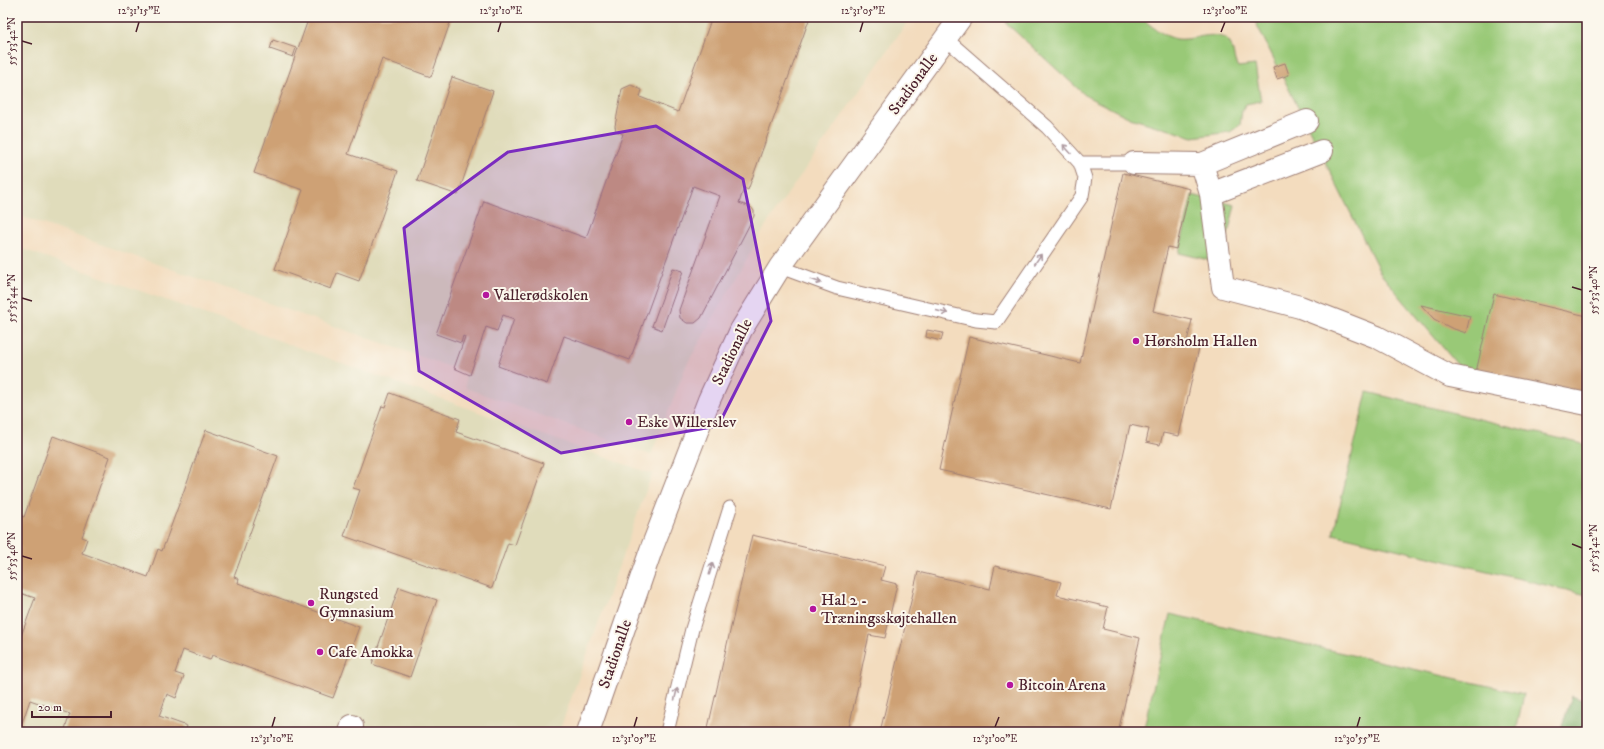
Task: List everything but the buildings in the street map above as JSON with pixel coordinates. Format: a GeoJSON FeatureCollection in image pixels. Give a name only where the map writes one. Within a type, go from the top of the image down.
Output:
{"type":"FeatureCollection","features":[{"type":"Feature","properties":{"kind":"street","name":"Stadionalle"},"geometry":{"type":"LineString","coordinates":[[588,732],[651,550],[709,400],[741,330],[780,267],[961,17]]}},
{"type":"Feature","properties":{"kind":"street"},"geometry":{"type":"LineString","coordinates":[[1134,163],[1202,164],[1307,121]]}},
{"type":"Feature","properties":{"kind":"street"},"geometry":{"type":"LineString","coordinates":[[1211,194],[1322,151]]}},
{"type":"Feature","properties":{"kind":"street"},"geometry":{"type":"LineString","coordinates":[[1202,164],[1211,194],[1223,288],[1300,307],[1377,337],[1450,376],[1587,404]]}},
{"type":"Feature","properties":{"kind":"lane"},"geometry":{"type":"LineString","coordinates":[[780,267],[838,288],[976,320],[996,322],[1082,196],[1085,178],[1080,163],[1047,127],[946,39]]}},
{"type":"Feature","properties":{"kind":"lane"},"geometry":{"type":"LineString","coordinates":[[1080,163],[1134,163]]}},
{"type":"Feature","properties":{"kind":"lane"},"geometry":{"type":"LineString","coordinates":[[667,732],[692,629],[730,508]]}},
{"type":"Feature","properties":{"kind":"highlighted area"},"geometry":{"type":"Polygon","coordinates":[[[656,126],[743,179],[771,321],[718,426],[561,453],[419,371],[404,228],[508,152],[656,126]]]}},
{"type":"Feature","properties":{"kind":"shaded area","name":"Vallerødskolen"},"geometry":{"type":"Polygon","coordinates":[[[17,17],[911,17],[766,225],[686,366],[651,455],[466,388],[465,372],[17,215],[17,17]]]}},
{"type":"Feature","properties":{"kind":"shaded area","name":"Rungsted Gymnasium"},"geometry":{"type":"Polygon","coordinates":[[[17,247],[652,474],[559,732],[17,732],[17,247]]]}},
{"type":"Feature","properties":{"kind":"green space"},"geometry":{"type":"Polygon","coordinates":[[[1011,17],[1140,17],[1157,30],[1172,38],[1183,39],[1214,35],[1220,36],[1226,39],[1231,45],[1238,67],[1255,65],[1261,101],[1246,104],[1242,110],[1240,125],[1230,132],[1193,137],[1130,118],[1086,96],[1006,23],[1011,17]]]}},
{"type":"Feature","properties":{"kind":"green space"},"geometry":{"type":"Polygon","coordinates":[[[1253,17],[1587,17],[1587,401],[1466,375],[1381,274],[1253,17]]]}},
{"type":"Feature","properties":{"kind":"green space"},"geometry":{"type":"Polygon","coordinates":[[[1192,195],[1235,205],[1221,263],[1179,253],[1192,195]]]}},
{"type":"Feature","properties":{"kind":"green space"},"geometry":{"type":"Polygon","coordinates":[[[1367,392],[1587,445],[1587,595],[1333,534],[1367,392]]]}},
{"type":"Feature","properties":{"kind":"green space"},"geometry":{"type":"Polygon","coordinates":[[[1170,614],[1524,694],[1516,732],[1143,732],[1170,614]]]}},
{"type":"Feature","properties":{"kind":"green space"},"geometry":{"type":"Polygon","coordinates":[[[1572,696],[1587,702],[1587,732],[1560,732],[1572,696]]]}},
{"type":"Feature","properties":{"kind":"place","name":"Vallerødskolen"},"geometry":{"type":"Point","coordinates":[486,295]}},
{"type":"Feature","properties":{"kind":"place","name":"Hørsholm Hallen"},"geometry":{"type":"Point","coordinates":[1136,341]}},
{"type":"Feature","properties":{"kind":"place","name":"Eske Willerslev"},"geometry":{"type":"Point","coordinates":[629,422]}},
{"type":"Feature","properties":{"kind":"place","name":"Rungsted Gymnasium"},"geometry":{"type":"Point","coordinates":[311,603]}},
{"type":"Feature","properties":{"kind":"place","name":"Hal 2 - Træningsskøjtehallen"},"geometry":{"type":"Point","coordinates":[813,609]}},
{"type":"Feature","properties":{"kind":"place","name":"Cafe Amokka"},"geometry":{"type":"Point","coordinates":[320,652]}},
{"type":"Feature","properties":{"kind":"place","name":"Bitcoin Arena"},"geometry":{"type":"Point","coordinates":[1010,685]}}]}
